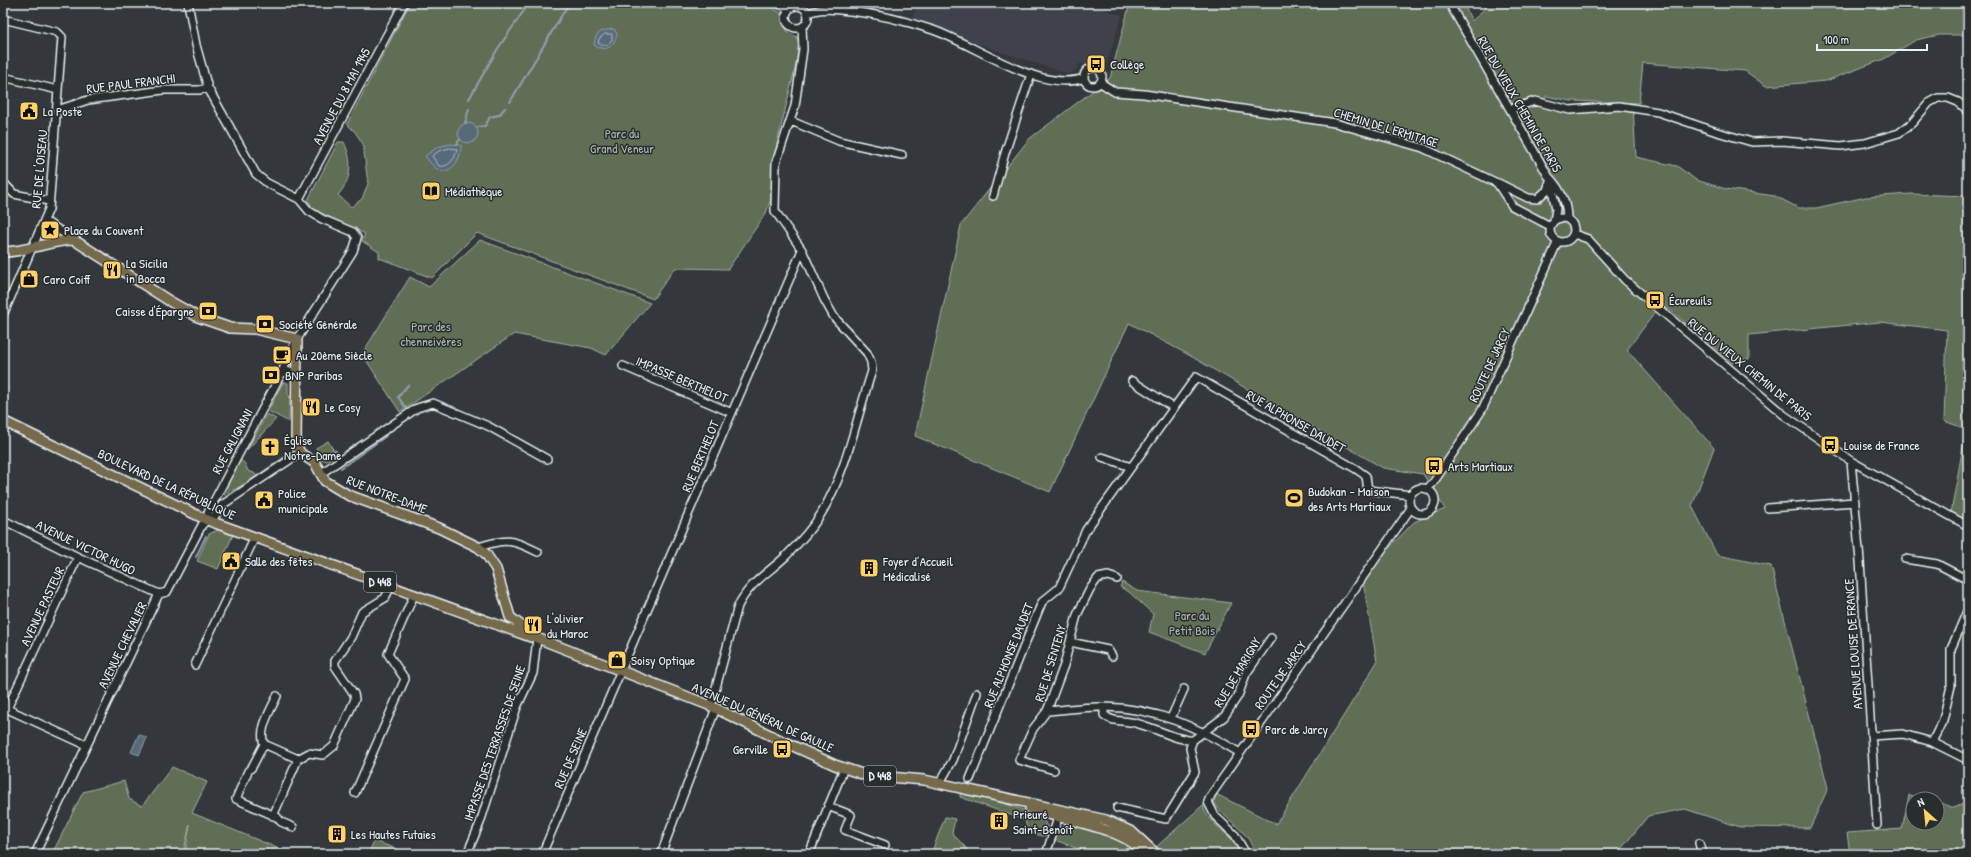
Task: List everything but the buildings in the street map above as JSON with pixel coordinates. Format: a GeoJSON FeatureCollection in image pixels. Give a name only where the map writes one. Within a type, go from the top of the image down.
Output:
{"type":"FeatureCollection","features":[{"type":"Feature","properties":{"kind":"main road"},"geometry":{"type":"LineString","coordinates":[[3,252],[33,248],[64,240],[74,240],[171,302],[198,317],[230,328],[286,335],[297,339],[296,443],[300,453]]}},
{"type":"Feature","properties":{"kind":"main road","name":"BOULEVARD DE LA RÉPUBLIQUE"},"geometry":{"type":"LineString","coordinates":[[3,421],[207,520],[527,637],[537,638]]}},
{"type":"Feature","properties":{"kind":"main road","name":"RUE NOTRE-DAME"},"geometry":{"type":"LineString","coordinates":[[300,453],[315,463],[325,481],[348,495],[439,528],[478,547],[486,554],[496,569],[510,617]]}},
{"type":"Feature","properties":{"kind":"main road"},"geometry":{"type":"LineString","coordinates":[[504,628],[510,617],[537,638]]}},
{"type":"Feature","properties":{"kind":"main road","name":"AVENUE DU GÉNÉRAL DE GAULLE"},"geometry":{"type":"LineString","coordinates":[[537,638],[713,707],[780,740],[844,768],[865,775],[924,780],[985,795]]}},
{"type":"Feature","properties":{"kind":"main road","name":"D 448"},"geometry":{"type":"LineString","coordinates":[[985,795],[1058,818],[1106,830],[1126,837],[1145,854]]}},
{"type":"Feature","properties":{"kind":"main road","name":"D 448"},"geometry":{"type":"LineString","coordinates":[[985,795],[1106,820],[1132,832],[1156,854]]}},
{"type":"Feature","properties":{"kind":"street"},"geometry":{"type":"LineString","coordinates":[[188,3],[196,45],[208,88],[256,174],[267,183],[299,199]]}},
{"type":"Feature","properties":{"kind":"street","name":"AVENUE DU 8 MAI 1945"},"geometry":{"type":"LineString","coordinates":[[299,199],[404,3]]}},
{"type":"Feature","properties":{"kind":"street"},"geometry":{"type":"LineString","coordinates":[[777,3],[789,9]]}},
{"type":"Feature","properties":{"kind":"street","name":"RUE DU VIEUX CHEMIN DE PARIS"},"geometry":{"type":"LineString","coordinates":[[1449,3],[1550,179],[1556,209],[1552,224]]}},
{"type":"Feature","properties":{"kind":"street"},"geometry":{"type":"LineString","coordinates":[[661,854],[713,707],[738,606],[745,592],[759,578],[786,556],[821,515],[844,466],[872,371],[871,362],[867,353],[839,323],[829,308],[802,250],[775,211],[776,163],[795,106],[803,48],[802,27],[807,20],[808,13],[801,4],[792,6],[786,13],[787,22],[793,27],[802,27]]}},
{"type":"Feature","properties":{"kind":"street"},"geometry":{"type":"LineString","coordinates":[[808,13],[822,9],[873,14],[933,30],[960,41],[998,62],[1031,74],[1067,82],[1084,78]]}},
{"type":"Feature","properties":{"kind":"street","name":"RUE DE L'OISEAU"},"geometry":{"type":"LineString","coordinates":[[3,19],[57,32],[62,37],[49,209],[3,315]]}},
{"type":"Feature","properties":{"kind":"street"},"geometry":{"type":"LineString","coordinates":[[1096,68],[1102,76],[1101,83],[1096,86],[1089,86],[1084,78],[1088,70],[1096,68]]}},
{"type":"Feature","properties":{"kind":"street"},"geometry":{"type":"LineString","coordinates":[[993,196],[1005,153],[1031,74]]}},
{"type":"Feature","properties":{"kind":"street"},"geometry":{"type":"LineString","coordinates":[[3,77],[58,90]]}},
{"type":"Feature","properties":{"kind":"street","name":"CHEMIN DE L'ERMITAGE"},"geometry":{"type":"LineString","coordinates":[[1101,83],[1115,92],[1144,94],[1335,122],[1423,148],[1528,198],[1537,199],[1547,190],[1550,179]]}},
{"type":"Feature","properties":{"kind":"street","name":"RUE PAUL FRANCHI"},"geometry":{"type":"LineString","coordinates":[[57,110],[88,100],[164,90],[199,90],[208,88]]}},
{"type":"Feature","properties":{"kind":"street"},"geometry":{"type":"LineString","coordinates":[[1511,109],[1535,101],[1570,110],[1619,106],[1658,112],[1752,142],[1782,140],[1841,146],[1865,143],[1899,133],[1912,123],[1928,103],[1938,98],[1948,98],[1958,102],[1965,108],[1968,114]]}},
{"type":"Feature","properties":{"kind":"street"},"geometry":{"type":"LineString","coordinates":[[791,121],[839,142],[902,155]]}},
{"type":"Feature","properties":{"kind":"street"},"geometry":{"type":"LineString","coordinates":[[1550,179],[1558,187],[1568,219],[1573,224],[1574,234],[1568,241],[1558,241],[1551,236],[1552,224],[1560,218],[1568,219]]}},
{"type":"Feature","properties":{"kind":"street"},"geometry":{"type":"LineString","coordinates":[[3,182],[14,194],[49,201]]}},
{"type":"Feature","properties":{"kind":"street"},"geometry":{"type":"LineString","coordinates":[[1497,183],[1512,206],[1552,224]]}},
{"type":"Feature","properties":{"kind":"street","name":"RUE GALIGNANI"},"geometry":{"type":"LineString","coordinates":[[207,520],[214,501],[281,374],[297,339],[353,251],[357,238],[353,232],[322,219],[309,211],[299,199]]}},
{"type":"Feature","properties":{"kind":"street"},"geometry":{"type":"LineString","coordinates":[[44,221],[74,240]]}},
{"type":"Feature","properties":{"kind":"street","name":"RUE DU VIEUX CHEMIN DE PARIS"},"geometry":{"type":"LineString","coordinates":[[1574,234],[1588,239],[1625,280],[1784,415],[1851,461],[1968,526]]}},
{"type":"Feature","properties":{"kind":"street","name":"ROUTE DE JARCY"},"geometry":{"type":"LineString","coordinates":[[1427,489],[1433,483],[1482,410],[1558,241]]}},
{"type":"Feature","properties":{"kind":"street","name":"RUE BERTHELOT"},"geometry":{"type":"LineString","coordinates":[[621,672],[802,250]]}},
{"type":"Feature","properties":{"kind":"street","name":"IMPASSE BERTHELOT"},"geometry":{"type":"LineString","coordinates":[[623,366],[732,413]]}},
{"type":"Feature","properties":{"kind":"street"},"geometry":{"type":"LineString","coordinates":[[281,374],[287,371],[293,372],[297,377]]}},
{"type":"Feature","properties":{"kind":"street","name":"RUE ALPHONSE DAUDET"},"geometry":{"type":"LineString","coordinates":[[970,779],[1042,602],[1059,588],[1086,530],[1196,377],[1356,469],[1366,476],[1368,490],[1411,495]]}},
{"type":"Feature","properties":{"kind":"street"},"geometry":{"type":"LineString","coordinates":[[1132,381],[1174,408]]}},
{"type":"Feature","properties":{"kind":"street"},"geometry":{"type":"LineString","coordinates":[[320,474],[422,405],[433,403],[488,426],[538,452],[546,459]]}},
{"type":"Feature","properties":{"kind":"street"},"geometry":{"type":"LineString","coordinates":[[207,520],[215,516],[222,504],[300,453]]}},
{"type":"Feature","properties":{"kind":"street"},"geometry":{"type":"LineString","coordinates":[[1102,457],[1131,467]]}},
{"type":"Feature","properties":{"kind":"street","name":"AVENUE LOUISE DE FRANCE"},"geometry":{"type":"LineString","coordinates":[[1851,461],[1877,825]]}},
{"type":"Feature","properties":{"kind":"street"},"geometry":{"type":"LineString","coordinates":[[1418,489],[1427,489],[1434,498],[1433,507],[1431,511],[1422,514],[1411,508],[1409,499],[1418,489]]}},
{"type":"Feature","properties":{"kind":"street"},"geometry":{"type":"LineString","coordinates":[[214,501],[222,504]]}},
{"type":"Feature","properties":{"kind":"street"},"geometry":{"type":"LineString","coordinates":[[1768,508],[1855,502]]}},
{"type":"Feature","properties":{"kind":"street","name":"ROUTE DE JARCY"},"geometry":{"type":"LineString","coordinates":[[1246,854],[1235,835],[1215,816],[1208,802],[1213,790],[1411,508]]}},
{"type":"Feature","properties":{"kind":"street","name":"AVENUE CHEVALIER"},"geometry":{"type":"LineString","coordinates":[[35,854],[159,594],[167,592],[199,529],[207,520]]}},
{"type":"Feature","properties":{"kind":"street","name":"AVENUE VICTOR HUGO"},"geometry":{"type":"LineString","coordinates":[[3,521],[159,594]]}},
{"type":"Feature","properties":{"kind":"street"},"geometry":{"type":"LineString","coordinates":[[195,665],[255,537]]}},
{"type":"Feature","properties":{"kind":"street"},"geometry":{"type":"LineString","coordinates":[[478,547],[495,542],[510,541],[517,542],[538,552]]}},
{"type":"Feature","properties":{"kind":"street","name":"AVENUE PASTEUR"},"geometry":{"type":"LineString","coordinates":[[5,708],[78,557]]}},
{"type":"Feature","properties":{"kind":"street"},"geometry":{"type":"LineString","coordinates":[[1905,559],[1937,564],[1968,580]]}},
{"type":"Feature","properties":{"kind":"street","name":"RUE DE SENTENY"},"geometry":{"type":"LineString","coordinates":[[1054,770],[1019,760],[1033,729],[1047,711],[1064,665],[1077,615],[1090,589],[1098,578],[1108,576],[1117,579]]}},
{"type":"Feature","properties":{"kind":"street"},"geometry":{"type":"LineString","coordinates":[[273,816],[298,759],[309,753],[323,755],[334,746],[355,700],[354,694],[335,666],[335,661],[351,637],[362,612],[385,598],[391,586]]}},
{"type":"Feature","properties":{"kind":"street"},"geometry":{"type":"LineString","coordinates":[[355,793],[405,679],[388,654],[414,595]]}},
{"type":"Feature","properties":{"kind":"street"},"geometry":{"type":"LineString","coordinates":[[1932,742],[1943,720],[1951,686],[1952,649],[1968,609]]}},
{"type":"Feature","properties":{"kind":"street","name":"IMPASSE DES TERRASSES DE SEINE"},"geometry":{"type":"LineString","coordinates":[[466,854],[480,824],[517,707],[533,673],[537,638]]}},
{"type":"Feature","properties":{"kind":"street","name":"RUE DE MARIGNY"},"geometry":{"type":"LineString","coordinates":[[1193,740],[1224,717],[1238,696],[1246,674],[1271,638]]}},
{"type":"Feature","properties":{"kind":"street"},"geometry":{"type":"LineString","coordinates":[[1070,642],[1108,650],[1112,656]]}},
{"type":"Feature","properties":{"kind":"street","name":"RUE DE SEINE"},"geometry":{"type":"LineString","coordinates":[[542,854],[621,672]]}},
{"type":"Feature","properties":{"kind":"street"},"geometry":{"type":"LineString","coordinates":[[1171,718],[1184,689]]}},
{"type":"Feature","properties":{"kind":"street"},"geometry":{"type":"LineString","coordinates":[[939,784],[953,760],[977,693]]}},
{"type":"Feature","properties":{"kind":"street"},"geometry":{"type":"LineString","coordinates":[[278,696],[262,731],[264,744],[248,771],[236,799],[293,827]]}},
{"type":"Feature","properties":{"kind":"street"},"geometry":{"type":"LineString","coordinates":[[1047,711],[1104,707],[1134,709],[1171,718],[1204,732],[1240,753]]}},
{"type":"Feature","properties":{"kind":"street"},"geometry":{"type":"LineString","coordinates":[[1104,707],[1104,715],[1110,720],[1132,722],[1151,727],[1187,741],[1193,740]]}},
{"type":"Feature","properties":{"kind":"street"},"geometry":{"type":"LineString","coordinates":[[5,708],[86,745]]}},
{"type":"Feature","properties":{"kind":"street"},"geometry":{"type":"LineString","coordinates":[[1871,736],[1903,734],[1932,742],[1968,760]]}},
{"type":"Feature","properties":{"kind":"street"},"geometry":{"type":"LineString","coordinates":[[1117,808],[1166,819],[1195,772],[1190,748],[1193,740]]}},
{"type":"Feature","properties":{"kind":"street"},"geometry":{"type":"LineString","coordinates":[[264,744],[298,759]]}},
{"type":"Feature","properties":{"kind":"street"},"geometry":{"type":"LineString","coordinates":[[809,854],[844,768]]}},
{"type":"Feature","properties":{"kind":"street"},"geometry":{"type":"LineString","coordinates":[[828,806],[851,815],[845,830],[885,845]]}},
{"type":"Feature","properties":{"kind":"street"},"geometry":{"type":"LineString","coordinates":[[1046,854],[1058,818]]}},
{"type":"Feature","properties":{"kind":"street"},"geometry":{"type":"LineString","coordinates":[[1699,843],[1702,854]]}},
{"type":"Feature","properties":{"kind":"shaded area"},"geometry":{"type":"Polygon","coordinates":[[[917,3],[1080,3],[1122,15],[1106,65],[1079,64],[1077,69],[1070,74],[1004,53],[912,19],[917,3]]]}},
{"type":"Feature","properties":{"kind":"green space","name":"Parc du Grand Veneur"},"geometry":{"type":"Polygon","coordinates":[[[410,3],[764,3],[781,13],[784,26],[789,33],[796,36],[799,42],[796,65],[772,164],[771,199],[766,213],[728,269],[675,268],[653,299],[477,233],[432,278],[379,258],[379,252],[362,241],[365,234],[313,209],[308,200],[338,142],[344,142],[347,149],[350,170],[346,183],[338,195],[351,207],[362,199],[368,184],[363,144],[355,132],[347,124],[410,3]]]}},
{"type":"Feature","properties":{"kind":"green space"},"geometry":{"type":"Polygon","coordinates":[[[1130,3],[1463,3],[1472,21],[1490,3],[1968,3],[1968,35],[1939,35],[1916,40],[1884,59],[1826,81],[1766,86],[1745,71],[1643,63],[1639,103],[1571,101],[1546,96],[1544,103],[1581,109],[1633,108],[1636,157],[1677,166],[1696,180],[1726,189],[1775,196],[1799,208],[1816,208],[1866,197],[1911,194],[1968,196],[1968,522],[1951,513],[1966,429],[1944,421],[1947,330],[1880,322],[1749,335],[1749,359],[1732,363],[1662,303],[1627,350],[1714,448],[1692,506],[1717,555],[1771,566],[1828,788],[1810,828],[1740,827],[1685,809],[1648,816],[1617,854],[1522,849],[1516,854],[1254,854],[1248,838],[1218,809],[1214,802],[1216,794],[1276,824],[1377,662],[1362,576],[1414,522],[1445,509],[1423,474],[1383,468],[1187,354],[1129,323],[1050,492],[915,436],[961,225],[1029,139],[1110,78],[1130,3]]]}},
{"type":"Feature","properties":{"kind":"green space","name":"Parc des chenneivères"},"geometry":{"type":"Polygon","coordinates":[[[480,240],[650,303],[606,355],[591,348],[514,334],[400,412],[362,354],[410,277],[429,287],[480,240]]]}},
{"type":"Feature","properties":{"kind":"green space"},"geometry":{"type":"Polygon","coordinates":[[[283,382],[288,383],[288,394],[290,397],[289,422],[268,411],[283,382]]]}},
{"type":"Feature","properties":{"kind":"green space"},"geometry":{"type":"Polygon","coordinates":[[[267,414],[276,419],[247,450],[267,414]]]}},
{"type":"Feature","properties":{"kind":"green space"},"geometry":{"type":"Polygon","coordinates":[[[328,441],[334,451],[336,450],[338,453],[327,461],[321,459],[316,448],[328,441]]]}},
{"type":"Feature","properties":{"kind":"green space"},"geometry":{"type":"Polygon","coordinates":[[[240,459],[245,464],[248,471],[254,473],[258,477],[224,495],[223,493],[240,459]]]}},
{"type":"Feature","properties":{"kind":"green space"},"geometry":{"type":"Polygon","coordinates":[[[218,530],[233,535],[218,569],[197,561],[209,534],[218,530]]]}},
{"type":"Feature","properties":{"kind":"green space","name":"Parc du Petit Bois"},"geometry":{"type":"Polygon","coordinates":[[[1122,582],[1137,591],[1231,603],[1205,653],[1149,632],[1153,614],[1129,592],[1120,587],[1122,582]]]}},
{"type":"Feature","properties":{"kind":"green space"},"geometry":{"type":"Polygon","coordinates":[[[172,767],[207,782],[192,813],[292,854],[185,854],[190,824],[183,854],[52,854],[83,792],[124,781],[129,799],[142,806],[172,767]]]}},
{"type":"Feature","properties":{"kind":"green space"},"geometry":{"type":"Polygon","coordinates":[[[960,793],[1000,802],[1041,816],[1047,826],[1047,835],[1042,836],[1028,832],[1025,820],[960,797],[960,793]]]}},
{"type":"Feature","properties":{"kind":"green space"},"geometry":{"type":"Polygon","coordinates":[[[1968,802],[1968,849],[1962,851],[1960,854],[1850,854],[1847,833],[1902,829],[1905,814],[1905,831],[1945,831],[1945,804],[1954,808],[1968,802]]]}},
{"type":"Feature","properties":{"kind":"green space"},"geometry":{"type":"Polygon","coordinates":[[[1203,805],[1210,819],[1234,841],[1241,854],[1160,854],[1155,848],[1203,805]]]}},
{"type":"Feature","properties":{"kind":"green space"},"geometry":{"type":"Polygon","coordinates":[[[945,817],[955,819],[952,833],[966,848],[967,854],[931,854],[945,817]]]}},
{"type":"Feature","properties":{"kind":"green space"},"geometry":{"type":"Polygon","coordinates":[[[1070,822],[1113,832],[1144,854],[1091,854],[1055,840],[1058,830],[1070,822]]]}},
{"type":"Feature","properties":{"kind":"green space"},"geometry":{"type":"Polygon","coordinates":[[[374,841],[412,854],[368,854],[374,841]]]}},
{"type":"Feature","properties":{"kind":"water"},"geometry":{"type":"Polygon","coordinates":[[[614,29],[617,34],[612,45],[602,48],[594,45],[596,37],[600,32],[614,29]]]}},
{"type":"Feature","properties":{"kind":"water"},"geometry":{"type":"Polygon","coordinates":[[[468,123],[475,126],[478,133],[475,140],[468,143],[461,140],[458,133],[461,126],[468,123]]]}},
{"type":"Feature","properties":{"kind":"water"},"geometry":{"type":"Polygon","coordinates":[[[450,144],[461,145],[460,154],[456,164],[448,170],[439,170],[433,166],[425,156],[438,147],[450,144]]]}},
{"type":"Feature","properties":{"kind":"water"},"geometry":{"type":"Polygon","coordinates":[[[139,734],[147,738],[139,755],[131,752],[139,734]]]}},
{"type":"Feature","properties":{"kind":"waterway"},"geometry":{"type":"LineString","coordinates":[[469,99],[497,50],[529,3]]}},
{"type":"Feature","properties":{"kind":"waterway"},"geometry":{"type":"LineString","coordinates":[[510,102],[569,3]]}},
{"type":"Feature","properties":{"kind":"waterway"},"geometry":{"type":"LineString","coordinates":[[476,127],[485,126],[490,117],[499,115],[505,108]]}},
{"type":"Feature","properties":{"kind":"waterway"},"geometry":{"type":"LineString","coordinates":[[465,123],[469,109]]}},
{"type":"Feature","properties":{"kind":"waterway"},"geometry":{"type":"LineString","coordinates":[[457,144],[460,139]]}},
{"type":"Feature","properties":{"kind":"waterway"},"geometry":{"type":"LineString","coordinates":[[406,408],[398,397],[408,385]]}},
{"type":"Feature","properties":{"kind":"waterway"},"geometry":{"type":"LineString","coordinates":[[341,468],[386,436]]}},
{"type":"Feature","properties":{"kind":"waterway"},"geometry":{"type":"LineString","coordinates":[[231,494],[288,455]]}},
{"type":"Feature","properties":{"kind":"waterway"},"geometry":{"type":"LineString","coordinates":[[196,557],[206,536]]}},
{"type":"Feature","properties":{"kind":"place","name":"Collège"},"geometry":{"type":"Point","coordinates":[1096,64]}},
{"type":"Feature","properties":{"kind":"place","name":"La Poste"},"geometry":{"type":"Point","coordinates":[29,111]}},
{"type":"Feature","properties":{"kind":"place","name":"Médiathèque"},"geometry":{"type":"Point","coordinates":[431,191]}},
{"type":"Feature","properties":{"kind":"place","name":"Place du Couvent"},"geometry":{"type":"Point","coordinates":[50,230]}},
{"type":"Feature","properties":{"kind":"place","name":"La Sicilia in Bocca"},"geometry":{"type":"Point","coordinates":[112,270]}},
{"type":"Feature","properties":{"kind":"place","name":"Caro Coiff"},"geometry":{"type":"Point","coordinates":[29,279]}},
{"type":"Feature","properties":{"kind":"place","name":"Écureuils"},"geometry":{"type":"Point","coordinates":[1655,300]}},
{"type":"Feature","properties":{"kind":"place","name":"Caisse d'Épargne"},"geometry":{"type":"Point","coordinates":[208,311]}},
{"type":"Feature","properties":{"kind":"place","name":"Société Générale"},"geometry":{"type":"Point","coordinates":[265,324]}},
{"type":"Feature","properties":{"kind":"place","name":"Au 20ème Siècle"},"geometry":{"type":"Point","coordinates":[282,355]}},
{"type":"Feature","properties":{"kind":"place","name":"BNP Paribas"},"geometry":{"type":"Point","coordinates":[271,375]}},
{"type":"Feature","properties":{"kind":"place","name":"Le Cosy"},"geometry":{"type":"Point","coordinates":[311,407]}},
{"type":"Feature","properties":{"kind":"place","name":"Louise de France"},"geometry":{"type":"Point","coordinates":[1830,445]}},
{"type":"Feature","properties":{"kind":"place","name":"Église Notre-Dame"},"geometry":{"type":"Point","coordinates":[270,447]}},
{"type":"Feature","properties":{"kind":"place","name":"Arts Martiaux"},"geometry":{"type":"Point","coordinates":[1434,466]}},
{"type":"Feature","properties":{"kind":"place","name":"Budokan - Maison des Arts Martiaux"},"geometry":{"type":"Point","coordinates":[1294,498]}},
{"type":"Feature","properties":{"kind":"place","name":"Police municipale"},"geometry":{"type":"Point","coordinates":[264,500]}},
{"type":"Feature","properties":{"kind":"place","name":"Salle des fêtes"},"geometry":{"type":"Point","coordinates":[231,561]}},
{"type":"Feature","properties":{"kind":"place","name":"Foyer d’Accueil Médicalisé"},"geometry":{"type":"Point","coordinates":[869,568]}},
{"type":"Feature","properties":{"kind":"place","name":"L'olivier du Maroc"},"geometry":{"type":"Point","coordinates":[533,625]}},
{"type":"Feature","properties":{"kind":"place","name":"Soisy Optique"},"geometry":{"type":"Point","coordinates":[617,660]}},
{"type":"Feature","properties":{"kind":"place","name":"Parc de Jarcy"},"geometry":{"type":"Point","coordinates":[1251,729]}},
{"type":"Feature","properties":{"kind":"place","name":"Gerville"},"geometry":{"type":"Point","coordinates":[782,749]}},
{"type":"Feature","properties":{"kind":"place","name":"Prieuré Saint-Benoît"},"geometry":{"type":"Point","coordinates":[999,821]}},
{"type":"Feature","properties":{"kind":"place","name":"Les Hautes Futaies"},"geometry":{"type":"Point","coordinates":[337,834]}}]}
